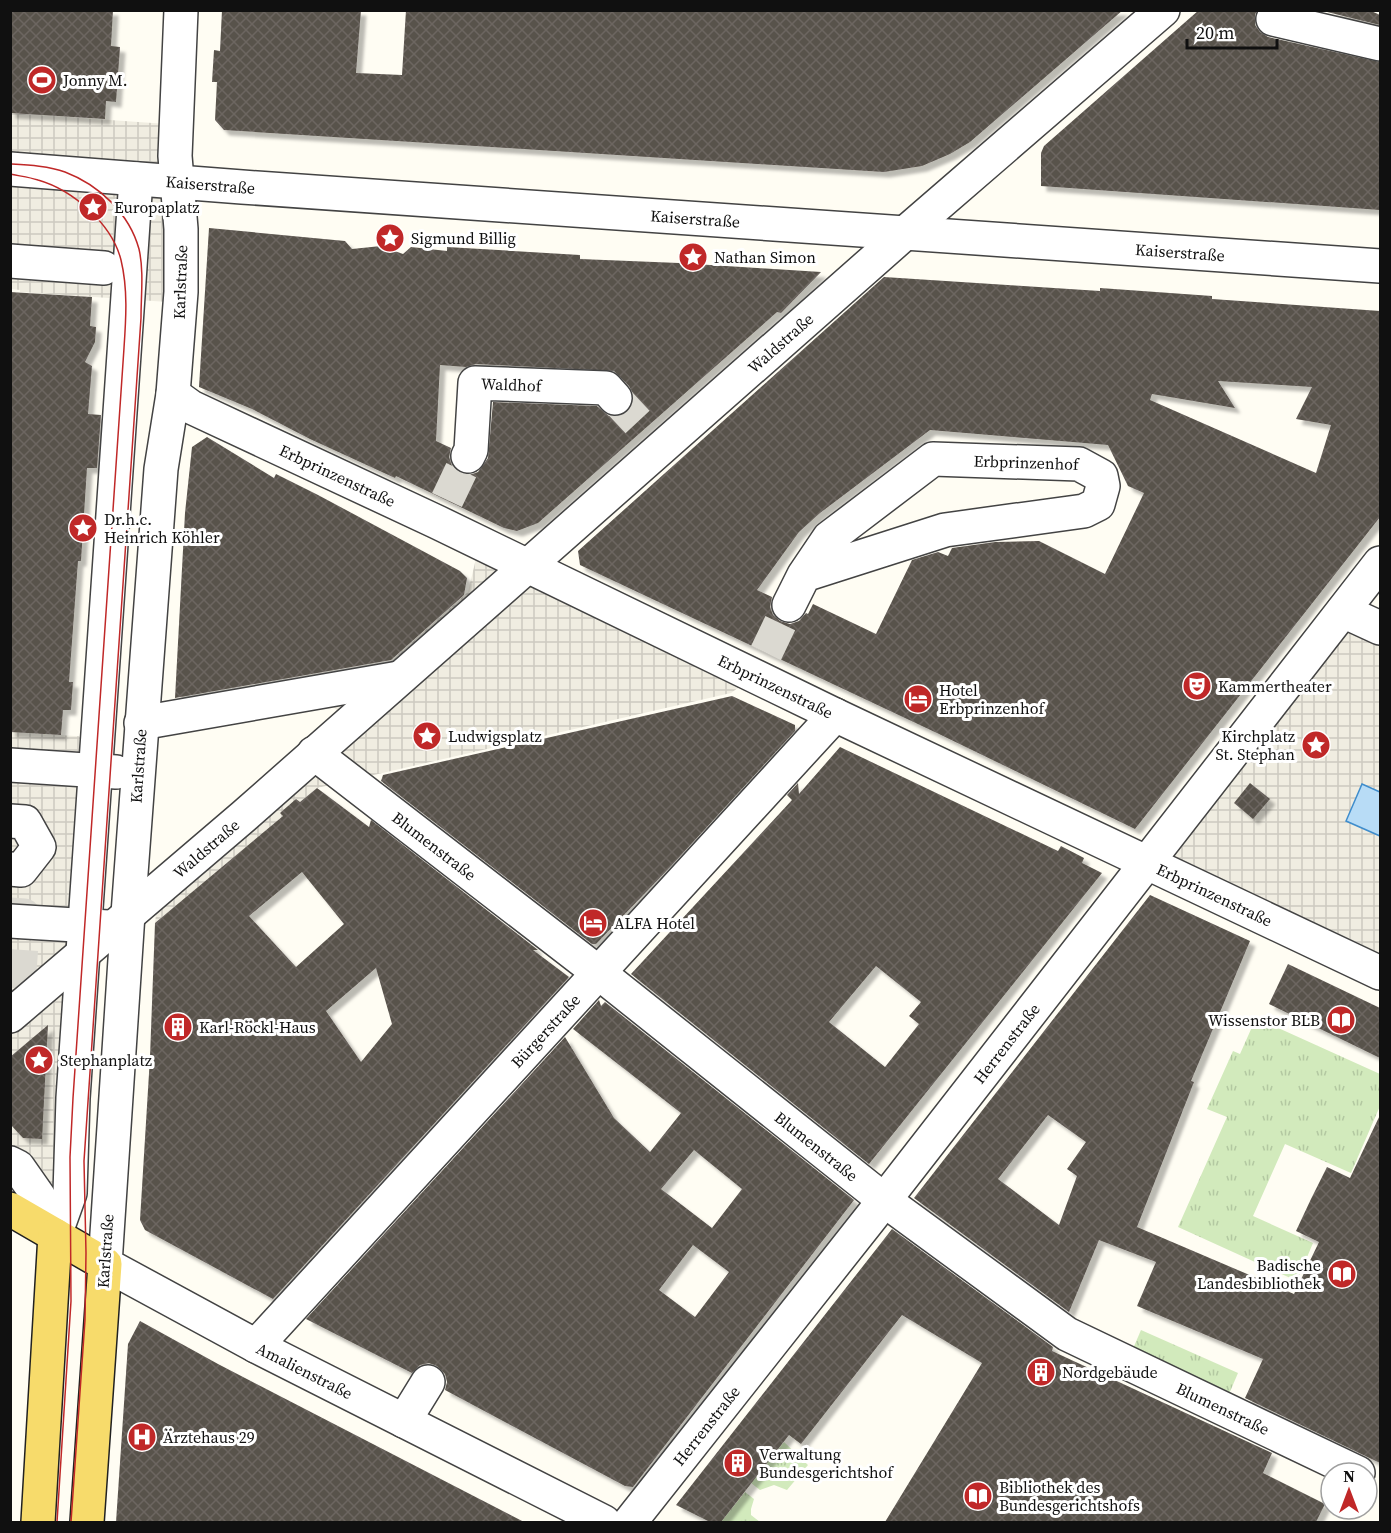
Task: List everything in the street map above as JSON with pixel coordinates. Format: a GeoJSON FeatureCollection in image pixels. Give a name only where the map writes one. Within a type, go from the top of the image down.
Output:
{"type":"FeatureCollection","features":[{"type":"Feature","properties":{"kind":"main road","name":"Amalienstraße"},"geometry":{"type":"LineString","coordinates":[[25,1203],[55,1235],[105,1264]]}},
{"type":"Feature","properties":{"kind":"main road"},"geometry":{"type":"LineString","coordinates":[[38,1522],[55,1235]]}},
{"type":"Feature","properties":{"kind":"main road","name":"Karlstraße"},"geometry":{"type":"LineString","coordinates":[[87,1522],[105,1264]]}},
{"type":"Feature","properties":{"kind":"street","name":"Karlstraße"},"geometry":{"type":"LineString","coordinates":[[105,1264],[102,930],[138,773],[160,469],[173,394],[182,255],[176,182],[176,116],[181,10]]}},
{"type":"Feature","properties":{"kind":"street","name":"Waldstraße"},"geometry":{"type":"LineString","coordinates":[[10,1016],[102,930],[244,816],[527,565],[653,439],[905,233],[1163,10]]}},
{"type":"Feature","properties":{"kind":"street"},"geometry":{"type":"LineString","coordinates":[[1273,19],[1380,44]]}},
{"type":"Feature","properties":{"kind":"street","name":"Kaiserstraße"},"geometry":{"type":"LineString","coordinates":[[10,169],[1380,266]]}},
{"type":"Feature","properties":{"kind":"street"},"geometry":{"type":"LineString","coordinates":[[55,1235],[70,1193],[73,1098],[102,930],[96,771],[136,178]]}},
{"type":"Feature","properties":{"kind":"street"},"geometry":{"type":"LineString","coordinates":[[10,261],[104,268]]}},
{"type":"Feature","properties":{"kind":"street","name":"Waldhof"},"geometry":{"type":"LineString","coordinates":[[468,456],[471,450],[476,383],[606,388],[615,398]]}},
{"type":"Feature","properties":{"kind":"street","name":"Erbprinzenstraße"},"geometry":{"type":"LineString","coordinates":[[173,394],[191,407],[442,511],[527,565],[760,664],[835,716],[1380,973]]}},
{"type":"Feature","properties":{"kind":"street","name":"Erbprinzenhof"},"geometry":{"type":"LineString","coordinates":[[789,605],[804,575],[829,538],[933,459],[1079,464],[1101,476],[1103,486],[1098,504],[1084,511],[945,530],[804,575]]}},
{"type":"Feature","properties":{"kind":"street","name":"Herrenstraße"},"geometry":{"type":"LineString","coordinates":[[630,1522],[1380,563]]}},
{"type":"Feature","properties":{"kind":"street"},"geometry":{"type":"LineString","coordinates":[[1343,610],[1380,628]]}},
{"type":"Feature","properties":{"kind":"street"},"geometry":{"type":"LineString","coordinates":[[141,723],[273,705],[399,678]]}},
{"type":"Feature","properties":{"kind":"street","name":"Bürgerstraße"},"geometry":{"type":"LineString","coordinates":[[256,1346],[835,716]]}},
{"type":"Feature","properties":{"kind":"street","name":"Blumenstraße"},"geometry":{"type":"LineString","coordinates":[[314,753],[599,974],[884,1200],[1067,1334],[1333,1461]]}},
{"type":"Feature","properties":{"kind":"street"},"geometry":{"type":"LineString","coordinates":[[10,765],[138,773]]}},
{"type":"Feature","properties":{"kind":"street"},"geometry":{"type":"LineString","coordinates":[[10,821],[25,822],[39,847],[21,870],[10,869]]}},
{"type":"Feature","properties":{"kind":"street"},"geometry":{"type":"LineString","coordinates":[[10,921],[102,930]]}},
{"type":"Feature","properties":{"kind":"street"},"geometry":{"type":"LineString","coordinates":[[10,1163],[18,1167],[25,1203]]}},
{"type":"Feature","properties":{"kind":"street","name":"Amalienstraße"},"geometry":{"type":"LineString","coordinates":[[105,1264],[256,1346],[604,1522]]}},
{"type":"Feature","properties":{"kind":"street"},"geometry":{"type":"LineString","coordinates":[[404,1421],[428,1382]]}},
{"type":"Feature","properties":{"kind":"green space"},"geometry":{"type":"Polygon","coordinates":[[[1256,1018],[1380,1074],[1380,1106],[1351,1173],[1285,1144],[1253,1216],[1313,1243],[1297,1281],[1178,1227],[1227,1117],[1207,1109],[1233,1051],[1240,1054],[1256,1018]]]}},
{"type":"Feature","properties":{"kind":"green space"},"geometry":{"type":"Polygon","coordinates":[[[1141,1330],[1238,1373],[1229,1394],[1132,1351],[1141,1330]]]}},
{"type":"Feature","properties":{"kind":"green space"},"geometry":{"type":"Polygon","coordinates":[[[784,1442],[808,1465],[787,1490],[774,1485],[760,1490],[751,1483],[784,1442]]]}},
{"type":"Feature","properties":{"kind":"green space"},"geometry":{"type":"Polygon","coordinates":[[[745,1492],[754,1499],[751,1515],[760,1522],[721,1522],[745,1492]]]}},
{"type":"Feature","properties":{"kind":"shaded area","name":"Europaplatz"},"geometry":{"type":"Polygon","coordinates":[[[10,113],[181,125],[168,302],[20,292],[20,290],[11,289],[10,113]]]}},
{"type":"Feature","properties":{"kind":"shaded area","name":"Ludwigsplatz"},"geometry":{"type":"Polygon","coordinates":[[[480,542],[754,676],[731,693],[317,788],[300,802],[281,813],[283,816],[267,830],[155,923],[159,888],[339,712],[329,703],[174,731],[175,698],[186,706],[383,668],[468,592],[480,542]]]}},
{"type":"Feature","properties":{"kind":"shaded area","name":"Kirchplatz St. Stephan"},"geometry":{"type":"Polygon","coordinates":[[[1347,620],[1380,636],[1380,953],[1168,854],[1347,620]]]}},
{"type":"Feature","properties":{"kind":"shaded area","name":"Stephanplatz"},"geometry":{"type":"Polygon","coordinates":[[[11,732],[91,737],[58,1197],[11,1181],[11,732]]]}},
{"type":"Feature","properties":{"kind":"water"},"geometry":{"type":"Polygon","coordinates":[[[1362,784],[1380,792],[1380,836],[1346,821],[1362,784]]]}},
{"type":"Feature","properties":{"kind":"building"},"geometry":{"type":"Polygon","coordinates":[[[10,10],[113,10],[111,46],[120,47],[116,102],[106,101],[105,119],[10,113],[10,10]]]}},
{"type":"Feature","properties":{"kind":"building"},"geometry":{"type":"Polygon","coordinates":[[[222,10],[361,10],[356,73],[402,75],[406,10],[1123,10],[970,142],[922,166],[884,172],[224,130],[215,120],[217,82],[212,82],[214,50],[220,51],[222,10]]]}},
{"type":"Feature","properties":{"kind":"building"},"geometry":{"type":"Polygon","coordinates":[[[1199,10],[1257,10],[1255,25],[1268,37],[1380,62],[1380,210],[1041,186],[1041,153],[1044,146],[1199,10]]]}},
{"type":"Feature","properties":{"kind":"building"},"geometry":{"type":"Polygon","coordinates":[[[1319,10],[1369,10],[1380,15],[1380,25],[1319,10]]]}},
{"type":"Feature","properties":{"kind":"building"},"geometry":{"type":"Polygon","coordinates":[[[209,228],[345,241],[352,249],[381,246],[403,254],[411,247],[447,251],[447,247],[580,255],[580,259],[821,272],[781,313],[777,312],[538,523],[517,531],[504,528],[396,476],[395,478],[310,439],[252,409],[199,387],[209,228]],[[476,364],[466,367],[440,365],[436,441],[451,448],[449,457],[452,466],[460,473],[469,475],[478,472],[488,458],[493,402],[597,406],[609,416],[618,416],[628,411],[633,403],[633,394],[629,386],[614,371],[476,364]]]}},
{"type":"Feature","properties":{"kind":"building"},"geometry":{"type":"Polygon","coordinates":[[[884,277],[1100,291],[1100,288],[1380,311],[1380,517],[1135,829],[580,565],[578,551],[884,277]],[[1218,381],[1235,408],[1152,394],[1150,400],[1316,473],[1331,425],[1296,419],[1312,387],[1218,381]],[[930,430],[820,513],[799,532],[757,590],[772,597],[770,607],[773,615],[780,621],[790,624],[799,621],[806,613],[808,614],[813,604],[876,634],[912,560],[938,552],[948,556],[952,548],[995,542],[1039,541],[1105,574],[1144,493],[1128,486],[1108,445],[930,430]]]}},
{"type":"Feature","properties":{"kind":"building"},"geometry":{"type":"Polygon","coordinates":[[[10,292],[92,297],[90,326],[96,327],[95,342],[85,362],[92,366],[88,414],[101,415],[97,468],[87,468],[81,561],[78,561],[69,682],[73,682],[71,710],[63,710],[61,735],[10,732],[10,292]]]}},
{"type":"Feature","properties":{"kind":"building"},"geometry":{"type":"Polygon","coordinates":[[[207,437],[274,478],[276,474],[318,495],[460,571],[467,578],[464,595],[391,660],[175,698],[185,513],[192,447],[207,437]]]}},
{"type":"Feature","properties":{"kind":"building"},"geometry":{"type":"Polygon","coordinates":[[[732,696],[795,725],[795,731],[596,944],[592,944],[381,781],[383,775],[732,696]]]}},
{"type":"Feature","properties":{"kind":"building"},"geometry":{"type":"Polygon","coordinates":[[[840,747],[1058,851],[1061,846],[1084,858],[1082,863],[1102,873],[869,1164],[631,974],[792,800],[787,795],[798,783],[799,794],[840,747]],[[876,966],[829,1022],[885,1067],[919,1024],[909,1016],[921,1002],[876,966]]]}},
{"type":"Feature","properties":{"kind":"building"},"geometry":{"type":"Polygon","coordinates":[[[1250,783],[1270,799],[1253,819],[1234,803],[1250,783]]]}},
{"type":"Feature","properties":{"kind":"building"},"geometry":{"type":"Polygon","coordinates":[[[317,788],[369,827],[371,820],[538,950],[533,950],[569,977],[273,1299],[145,1230],[140,1220],[155,923],[283,816],[280,813],[296,799],[300,802],[317,788]],[[302,872],[249,916],[296,967],[344,924],[302,872]],[[376,968],[326,1011],[361,1062],[392,1024],[376,968]]]}},
{"type":"Feature","properties":{"kind":"building"},"geometry":{"type":"Polygon","coordinates":[[[1150,895],[1250,941],[1191,1081],[1194,1082],[1137,1227],[1294,1294],[1319,1242],[1296,1231],[1311,1199],[1327,1167],[1350,1178],[1380,1115],[1380,1463],[1245,1398],[1263,1359],[1137,1306],[1156,1262],[1099,1240],[1069,1312],[914,1198],[1150,895]],[[1048,1115],[998,1179],[1059,1225],[1077,1176],[1067,1169],[1086,1142],[1048,1115]]]}},
{"type":"Feature","properties":{"kind":"building","name":"Wissenstor BLB"},"geometry":{"type":"Polygon","coordinates":[[[1288,964],[1380,1008],[1380,1058],[1269,1004],[1288,964]]]}},
{"type":"Feature","properties":{"kind":"building"},"geometry":{"type":"Polygon","coordinates":[[[599,1000],[601,1006],[605,1002],[854,1200],[633,1487],[625,1486],[445,1390],[447,1382],[445,1374],[437,1366],[429,1363],[420,1365],[412,1373],[306,1319],[565,1037],[614,1118],[650,1152],[681,1113],[573,1029],[599,1000]],[[694,1150],[661,1189],[712,1228],[742,1189],[694,1150]],[[693,1245],[659,1290],[695,1317],[729,1272],[693,1245]]]}},
{"type":"Feature","properties":{"kind":"building"},"geometry":{"type":"Polygon","coordinates":[[[48,1025],[42,1139],[23,1138],[10,1124],[10,1057],[48,1025]]]}},
{"type":"Feature","properties":{"kind":"building"},"geometry":{"type":"Polygon","coordinates":[[[892,1229],[1053,1347],[1052,1351],[1272,1453],[1263,1473],[1319,1501],[1319,1516],[1316,1522],[885,1522],[982,1363],[902,1315],[801,1444],[789,1435],[721,1522],[710,1522],[676,1505],[892,1229]]]}},
{"type":"Feature","properties":{"kind":"building"},"geometry":{"type":"Polygon","coordinates":[[[140,1321],[218,1364],[524,1522],[116,1522],[128,1344],[140,1321]]]}},
{"type":"Feature","properties":{"kind":"tunnel"},"geometry":{"type":"LineString","coordinates":[[615,398],[645,430]]}},
{"type":"Feature","properties":{"kind":"tunnel"},"geometry":{"type":"LineString","coordinates":[[447,500],[468,456]]}},
{"type":"Feature","properties":{"kind":"tunnel"},"geometry":{"type":"LineString","coordinates":[[766,653],[789,605]]}},
{"type":"Feature","properties":{"kind":"tunnel"},"geometry":{"type":"LineString","coordinates":[[10,914],[24,915],[20,972],[10,971]]}},
{"type":"Feature","properties":{"kind":"tram line"},"geometry":{"type":"LineString","coordinates":[[10,164],[59,170],[90,184],[101,193],[120,212],[128,224],[139,249],[142,274],[141,318],[84,1161],[85,1320],[71,1522]]}},
{"type":"Feature","properties":{"kind":"tram line"},"geometry":{"type":"LineString","coordinates":[[10,174],[51,185],[89,210],[109,234],[116,247],[121,260],[126,293],[125,337],[73,1098],[70,1157],[71,1301],[57,1522]]}},
{"type":"Feature","properties":{"kind":"place","name":"Jonny M."},"geometry":{"type":"Point","coordinates":[42,80]}},
{"type":"Feature","properties":{"kind":"place","name":"Europaplatz"},"geometry":{"type":"Point","coordinates":[93,207]}},
{"type":"Feature","properties":{"kind":"place","name":"Sigmund Billig"},"geometry":{"type":"Point","coordinates":[390,238]}},
{"type":"Feature","properties":{"kind":"place","name":"Nathan Simon"},"geometry":{"type":"Point","coordinates":[693,257]}},
{"type":"Feature","properties":{"kind":"place","name":"Dr.h.c. Heinrich Köhler"},"geometry":{"type":"Point","coordinates":[83,528]}},
{"type":"Feature","properties":{"kind":"place","name":"Kammertheater"},"geometry":{"type":"Point","coordinates":[1197,686]}},
{"type":"Feature","properties":{"kind":"place","name":"Hotel Erbprinzenhof"},"geometry":{"type":"Point","coordinates":[918,699]}},
{"type":"Feature","properties":{"kind":"place","name":"Ludwigsplatz"},"geometry":{"type":"Point","coordinates":[427,736]}},
{"type":"Feature","properties":{"kind":"place","name":"Kirchplatz St. Stephan"},"geometry":{"type":"Point","coordinates":[1316,745]}},
{"type":"Feature","properties":{"kind":"place","name":"ALFA Hotel"},"geometry":{"type":"Point","coordinates":[593,923]}},
{"type":"Feature","properties":{"kind":"place","name":"Wissenstor BLB"},"geometry":{"type":"Point","coordinates":[1341,1020]}},
{"type":"Feature","properties":{"kind":"place","name":"Karl-Röckl-Haus"},"geometry":{"type":"Point","coordinates":[178,1027]}},
{"type":"Feature","properties":{"kind":"place","name":"Stephanplatz"},"geometry":{"type":"Point","coordinates":[39,1060]}},
{"type":"Feature","properties":{"kind":"place","name":"Badische Landesbibliothek"},"geometry":{"type":"Point","coordinates":[1342,1274]}},
{"type":"Feature","properties":{"kind":"place","name":"Nordgebäude"},"geometry":{"type":"Point","coordinates":[1041,1372]}},
{"type":"Feature","properties":{"kind":"place","name":"Ärztehaus 29"},"geometry":{"type":"Point","coordinates":[142,1437]}},
{"type":"Feature","properties":{"kind":"place","name":"Verwaltung Bundesgerichtshof"},"geometry":{"type":"Point","coordinates":[738,1463]}},
{"type":"Feature","properties":{"kind":"place","name":"Bibliothek des Bundesgerichtshofs"},"geometry":{"type":"Point","coordinates":[978,1496]}}]}
